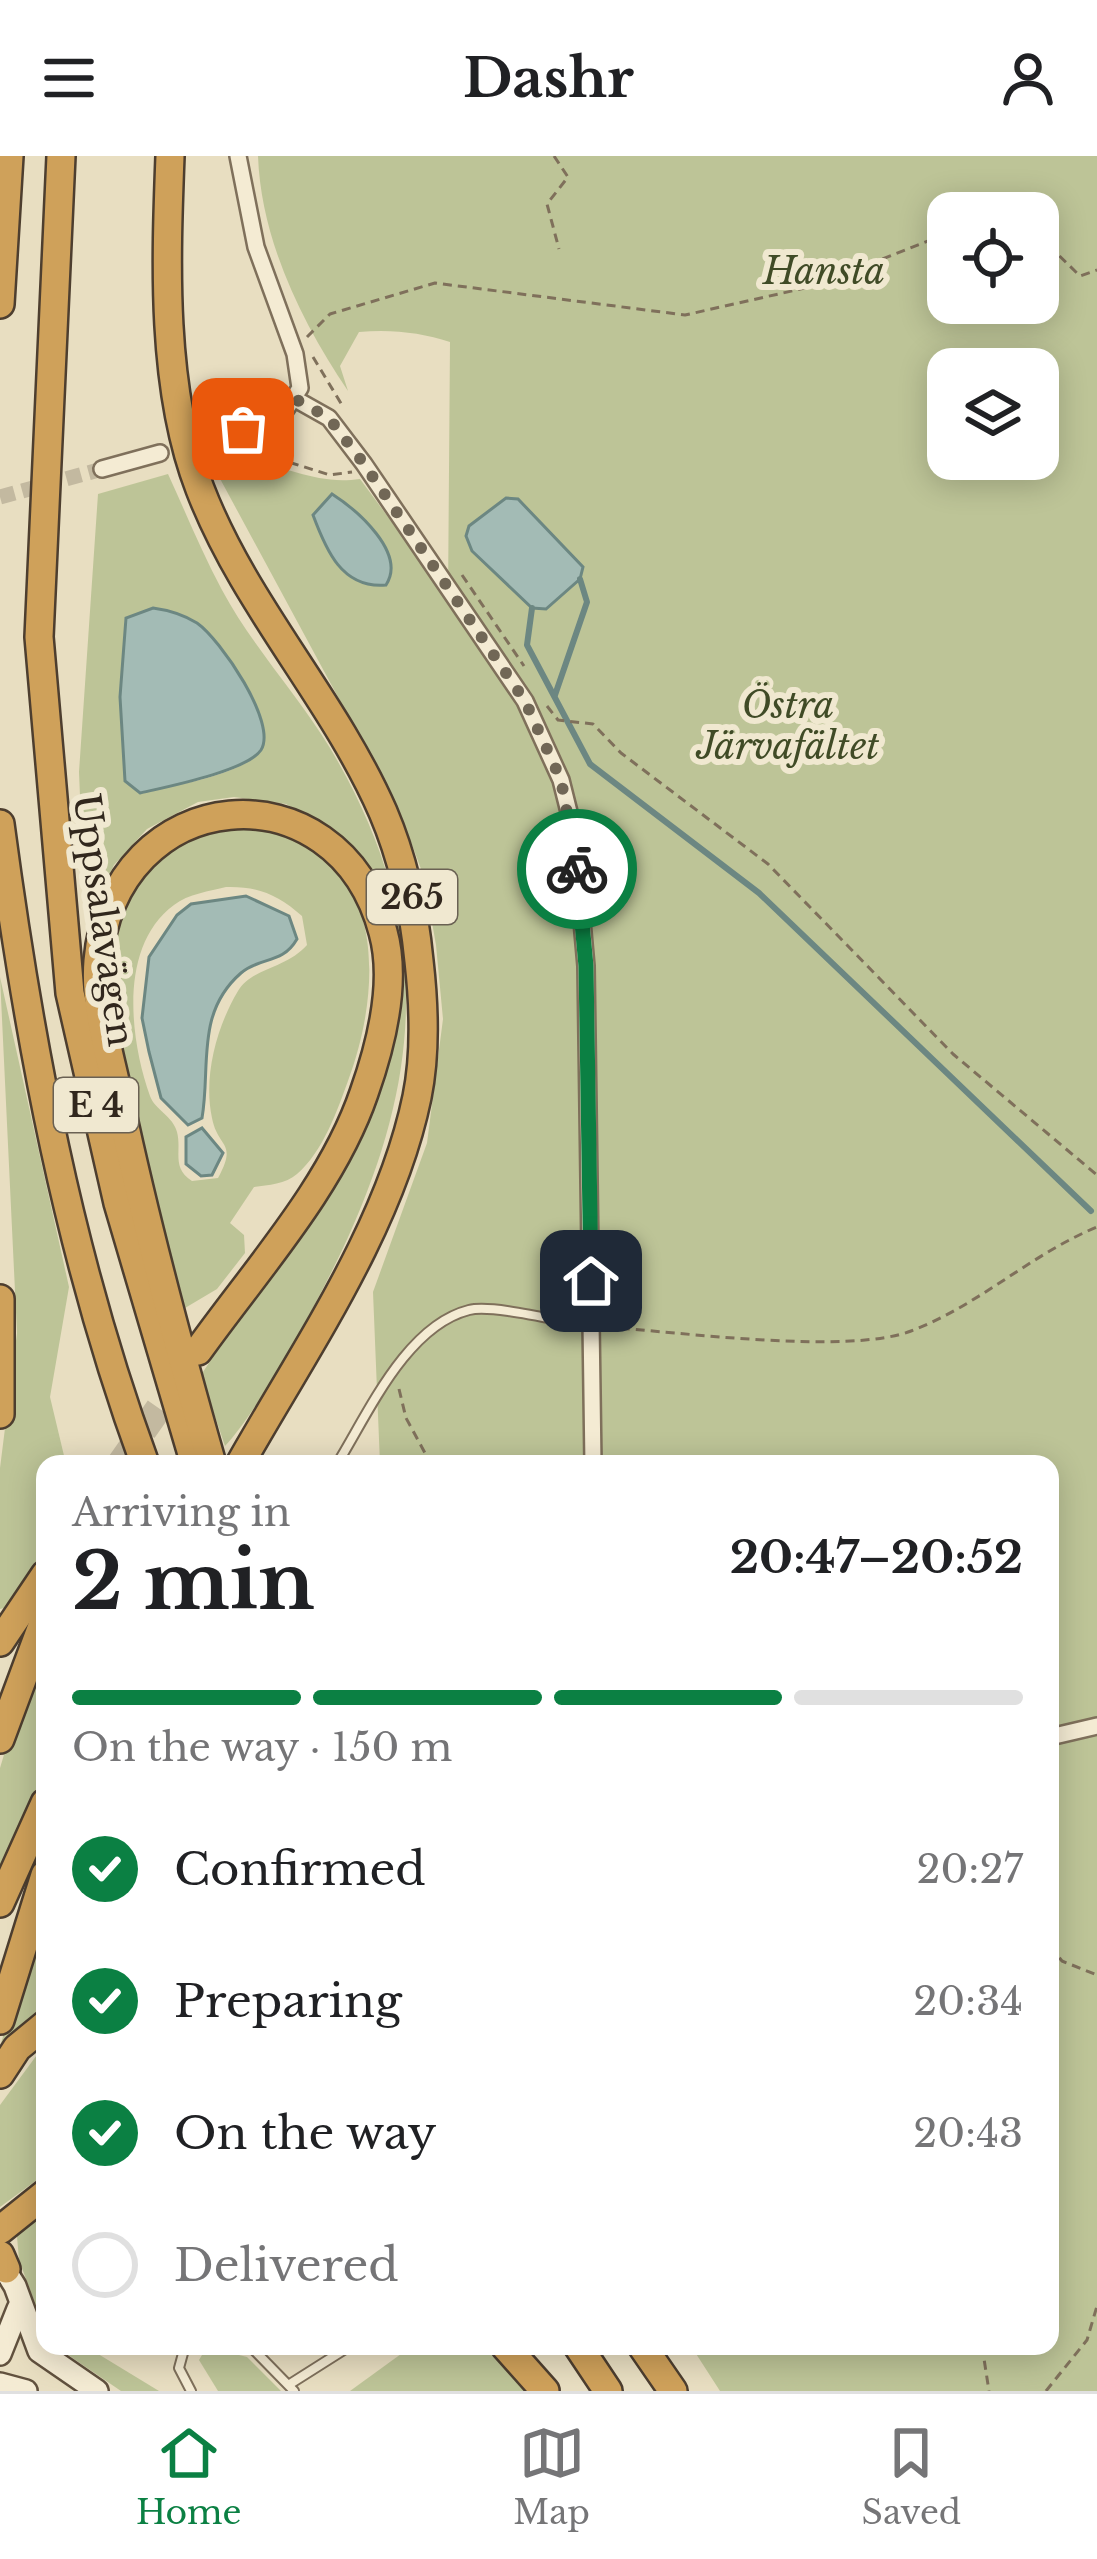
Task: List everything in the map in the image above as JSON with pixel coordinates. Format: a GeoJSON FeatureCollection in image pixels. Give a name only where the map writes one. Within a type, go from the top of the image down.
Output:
{"type":"FeatureCollection","features":[{"type":"Feature","properties":{"kind":"highway"},"geometry":{"type":"LineString","coordinates":[[0,304],[10,156]]}},
{"type":"Feature","properties":{"kind":"highway","name":"Uppsalavägen"},"geometry":{"type":"LineString","coordinates":[[61,156],[39,637],[68,970],[118,1203],[193,1455]]}},
{"type":"Feature","properties":{"kind":"highway","name":"265"},"geometry":{"type":"LineString","coordinates":[[170,156],[170,350],[197,484],[233,566],[339,730],[383,812],[412,896],[424,1006],[418,1095],[396,1169],[352,1262],[245,1455]]}},
{"type":"Feature","properties":{"kind":"highway"},"geometry":{"type":"LineString","coordinates":[[198,1352],[340,1143],[364,1094],[383,1017],[388,977],[384,934],[369,894],[344,858],[286,819],[219,819],[158,841],[125,872],[110,905],[98,961],[100,1006],[131,1154],[210,1455]]}},
{"type":"Feature","properties":{"kind":"highway","name":"E 4"},"geometry":{"type":"LineString","coordinates":[[0,824],[25,1010],[75,1241],[142,1455]]}},
{"type":"Feature","properties":{"kind":"highway"},"geometry":{"type":"LineString","coordinates":[[0,1299],[0,1414]]}},
{"type":"Feature","properties":{"kind":"highway"},"geometry":{"type":"LineString","coordinates":[[0,1642],[31,1618]]}},
{"type":"Feature","properties":{"kind":"highway"},"geometry":{"type":"LineString","coordinates":[[0,1739],[31,1618]]}},
{"type":"Feature","properties":{"kind":"highway"},"geometry":{"type":"LineString","coordinates":[[0,1903],[36,1823]]}},
{"type":"Feature","properties":{"kind":"highway"},"geometry":{"type":"LineString","coordinates":[[0,2020],[36,1904]]}},
{"type":"Feature","properties":{"kind":"highway"},"geometry":{"type":"LineString","coordinates":[[0,2074],[17,2048],[36,2032]]}},
{"type":"Feature","properties":{"kind":"highway"},"geometry":{"type":"LineString","coordinates":[[0,2230],[36,2201]]}},
{"type":"Feature","properties":{"kind":"highway"},"geometry":{"type":"LineString","coordinates":[[514,2355],[548,2391]]}},
{"type":"Feature","properties":{"kind":"highway"},"geometry":{"type":"LineString","coordinates":[[522,2355],[548,2391]]}},
{"type":"Feature","properties":{"kind":"highway"},"geometry":{"type":"LineString","coordinates":[[584,2355],[608,2391]]}},
{"type":"Feature","properties":{"kind":"highway"},"geometry":{"type":"LineString","coordinates":[[648,2355],[674,2391]]}},
{"type":"Feature","properties":{"kind":"main road"},"geometry":{"type":"LineString","coordinates":[[2,2262],[36,2343]]}},
{"type":"Feature","properties":{"kind":"main road"},"geometry":{"type":"LineString","coordinates":[[0,2354],[15,2327],[20,2302]]}},
{"type":"Feature","properties":{"kind":"main road"},"geometry":{"type":"LineString","coordinates":[[45,2355],[98,2391]]}},
{"type":"Feature","properties":{"kind":"main road"},"geometry":{"type":"LineString","coordinates":[[0,2384],[26,2391]]}},
{"type":"Feature","properties":{"kind":"street"},"geometry":{"type":"LineString","coordinates":[[206,449],[281,417],[297,400],[302,376],[256,248],[238,156]]}},
{"type":"Feature","properties":{"kind":"street"},"geometry":{"type":"LineString","coordinates":[[297,400],[329,418],[364,464],[525,701],[561,780],[574,832],[586,966],[593,1455]]}},
{"type":"Feature","properties":{"kind":"street"},"geometry":{"type":"LineString","coordinates":[[102,469],[160,453]]}},
{"type":"Feature","properties":{"kind":"street"},"geometry":{"type":"LineString","coordinates":[[1059,1735],[1097,1726]]}},
{"type":"Feature","properties":{"kind":"lane"},"geometry":{"type":"LineString","coordinates":[[343,1455],[394,1373],[427,1335],[470,1309],[592,1326]]}},
{"type":"Feature","properties":{"kind":"lane"},"geometry":{"type":"LineString","coordinates":[[183,2355],[179,2368],[191,2391]]}},
{"type":"Feature","properties":{"kind":"lane"},"geometry":{"type":"LineString","coordinates":[[259,2355],[292,2388],[338,2355]]}},
{"type":"Feature","properties":{"kind":"path"},"geometry":{"type":"LineString","coordinates":[[554,156],[568,178],[547,204],[559,249]]}},
{"type":"Feature","properties":{"kind":"path"},"geometry":{"type":"LineString","coordinates":[[304,340],[330,314],[436,284],[685,315],[814,286],[927,240]]}},
{"type":"Feature","properties":{"kind":"path"},"geometry":{"type":"LineString","coordinates":[[1059,255],[1080,275],[1097,270]]}},
{"type":"Feature","properties":{"kind":"path"},"geometry":{"type":"LineString","coordinates":[[298,328],[350,417]]}},
{"type":"Feature","properties":{"kind":"path"},"geometry":{"type":"LineString","coordinates":[[206,449],[266,455],[340,476],[364,464]]}},
{"type":"Feature","properties":{"kind":"path"},"geometry":{"type":"LineString","coordinates":[[558,720],[592,724],[620,753],[768,864],[953,1054],[1097,1175]]}},
{"type":"Feature","properties":{"kind":"path"},"geometry":{"type":"LineString","coordinates":[[592,1326],[768,1339],[887,1338],[947,1315],[1069,1238],[1097,1227]]}},
{"type":"Feature","properties":{"kind":"path"},"geometry":{"type":"LineString","coordinates":[[394,1373],[406,1418],[426,1455]]}},
{"type":"Feature","properties":{"kind":"path"},"geometry":{"type":"LineString","coordinates":[[1059,1957],[1097,1976]]}},
{"type":"Feature","properties":{"kind":"path"},"geometry":{"type":"LineString","coordinates":[[1046,2391],[1087,2340],[1097,2306]]}},
{"type":"Feature","properties":{"kind":"path"},"geometry":{"type":"LineString","coordinates":[[983,2355],[989,2391]]}},
{"type":"Feature","properties":{"kind":"green space","name":"Östra Järvafältet"},"geometry":{"type":"Polygon","coordinates":[[[258,156],[1097,156],[1097,2391],[720,2391],[697,2355],[1059,2355],[1059,1455],[380,1455],[373,1292],[427,1143],[443,1019],[436,945],[424,877],[399,810],[211,462],[252,462],[321,478],[360,479],[448,598],[450,342],[407,332],[359,332],[340,366],[348,391],[300,309],[276,249],[258,156]]]}},
{"type":"Feature","properties":{"kind":"green space"},"geometry":{"type":"Polygon","coordinates":[[[168,474],[234,611],[330,748],[362,809],[386,870],[400,929],[406,989],[403,1049],[393,1109],[375,1171],[309,1314],[257,1404],[225,1446],[201,1375],[339,1166],[395,944],[386,901],[367,864],[329,829],[286,804],[234,797],[198,802],[147,829],[114,865],[92,910],[84,892],[79,772],[98,494],[168,474]],[[125,618],[120,697],[125,781],[140,793],[233,769],[258,754],[265,742],[264,725],[246,686],[198,624],[125,618]]]}},
{"type":"Feature","properties":{"kind":"green space"},"geometry":{"type":"Polygon","coordinates":[[[210,827],[259,827],[305,842],[334,865],[354,894],[365,928],[369,965],[360,1042],[322,1142],[293,1177],[254,1187],[230,1223],[244,1235],[245,1253],[217,1289],[185,1308],[169,1274],[110,999],[112,943],[126,896],[162,849],[210,827]],[[226,887],[174,905],[156,923],[137,969],[134,1022],[143,1073],[152,1101],[175,1126],[179,1165],[192,1181],[218,1178],[226,1157],[212,1118],[209,1085],[218,1035],[230,1005],[251,977],[307,945],[302,916],[284,902],[248,888],[226,887]]]}},
{"type":"Feature","properties":{"kind":"green space"},"geometry":{"type":"Polygon","coordinates":[[[0,977],[69,1287],[50,1397],[64,1455],[36,1455],[36,1562],[8,1607],[0,1609],[0,1468],[17,1333],[0,977]]]}},
{"type":"Feature","properties":{"kind":"green space"},"geometry":{"type":"Polygon","coordinates":[[[36,1669],[36,1795],[0,1866],[0,1768],[19,1705],[36,1669]]]}},
{"type":"Feature","properties":{"kind":"green space"},"geometry":{"type":"Polygon","coordinates":[[[36,1929],[36,2014],[1,2043],[36,1929]]]}},
{"type":"Feature","properties":{"kind":"green space"},"geometry":{"type":"Polygon","coordinates":[[[36,2056],[36,2181],[0,2207],[0,2105],[36,2056]]]}},
{"type":"Feature","properties":{"kind":"green space"},"geometry":{"type":"Polygon","coordinates":[[[36,2216],[36,2306],[19,2260],[17,2236],[36,2216]]]}},
{"type":"Feature","properties":{"kind":"green space"},"geometry":{"type":"Polygon","coordinates":[[[68,2355],[100,2355],[159,2391],[121,2391],[68,2355]]]}},
{"type":"Feature","properties":{"kind":"green space"},"geometry":{"type":"Polygon","coordinates":[[[202,2355],[247,2357],[281,2391],[218,2391],[199,2360],[202,2355]]]}},
{"type":"Feature","properties":{"kind":"green space"},"geometry":{"type":"Polygon","coordinates":[[[400,2355],[497,2355],[526,2391],[350,2391],[400,2355]]]}},
{"type":"Feature","properties":{"kind":"water"},"geometry":{"type":"Polygon","coordinates":[[[332,494],[366,521],[385,546],[391,573],[386,585],[358,581],[330,554],[313,515],[332,494]]]}},
{"type":"Feature","properties":{"kind":"water"},"geometry":{"type":"Polygon","coordinates":[[[506,498],[518,499],[583,567],[580,579],[546,609],[532,608],[472,551],[466,536],[469,526],[506,498]]]}},
{"type":"Feature","properties":{"kind":"water"},"geometry":{"type":"Polygon","coordinates":[[[153,608],[176,613],[207,632],[244,682],[264,737],[261,750],[240,765],[140,793],[125,781],[120,697],[126,618],[153,608]]]}},
{"type":"Feature","properties":{"kind":"water"},"geometry":{"type":"Polygon","coordinates":[[[246,896],[289,916],[297,939],[285,953],[241,973],[226,989],[211,1023],[202,1118],[188,1125],[161,1098],[149,1052],[142,1018],[149,957],[177,915],[191,904],[246,896]]]}},
{"type":"Feature","properties":{"kind":"water"},"geometry":{"type":"Polygon","coordinates":[[[202,1128],[223,1153],[212,1175],[201,1176],[186,1164],[186,1137],[202,1128]]]}},
{"type":"Feature","properties":{"kind":"waterway"},"geometry":{"type":"LineString","coordinates":[[555,695],[587,602],[580,579]]}},
{"type":"Feature","properties":{"kind":"waterway"},"geometry":{"type":"LineString","coordinates":[[532,608],[527,645],[590,764],[759,893],[1091,1211]]}},
{"type":"Feature","properties":{"kind":"tunnel"},"geometry":{"type":"LineString","coordinates":[[0,497],[102,469]]}},
{"type":"Feature","properties":{"kind":"tunnel"},"geometry":{"type":"LineString","coordinates":[[126,1455],[182,1375]]}},
{"type":"Feature","properties":{"kind":"way so far"},"geometry":{"type":"LineString","coordinates":[[243,429],[281,417],[297,400],[329,418],[364,464],[480,631],[544,736],[574,832],[577,869]]}},
{"type":"Feature","properties":{"kind":"route"},"geometry":{"type":"LineString","coordinates":[[577,869],[586,966],[591,1281]]}},
{"type":"Feature","properties":{"kind":"park label","name":"Hansta"},"geometry":{"type":"Point","coordinates":[824,271]}}]}
